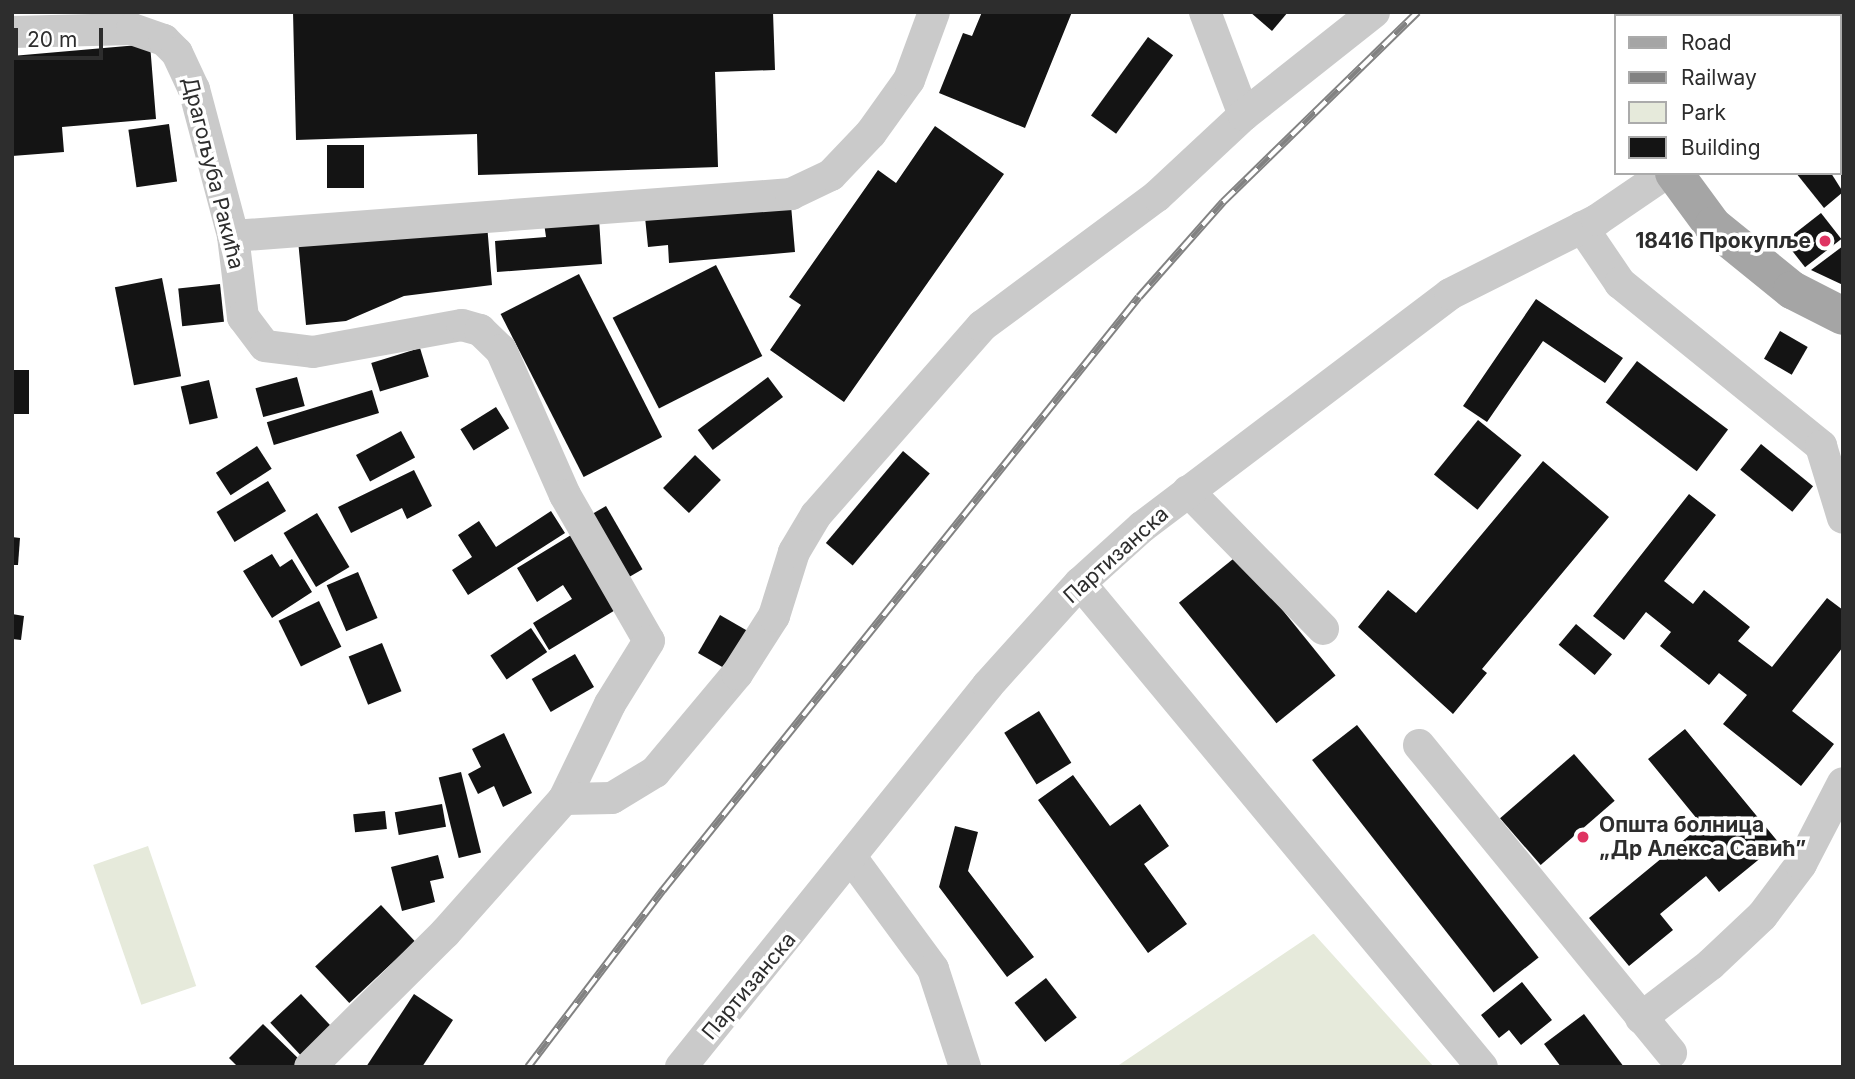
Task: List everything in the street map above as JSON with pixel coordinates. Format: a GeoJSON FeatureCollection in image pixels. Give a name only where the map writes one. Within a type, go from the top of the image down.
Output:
{"type":"FeatureCollection","features":[{"type":"Feature","properties":{"kind":"main road"},"geometry":{"type":"LineString","coordinates":[[1675,175],[1713,226],[1792,290],[1843,316]]}},
{"type":"Feature","properties":{"kind":"street"},"geometry":{"type":"LineString","coordinates":[[233,236],[791,194],[831,175],[871,133],[909,80],[934,12]]}},
{"type":"Feature","properties":{"kind":"street"},"geometry":{"type":"LineString","coordinates":[[1205,12],[1244,115]]}},
{"type":"Feature","properties":{"kind":"street"},"geometry":{"type":"LineString","coordinates":[[310,1067],[444,933],[564,799],[612,798],[655,772],[737,674],[774,616],[794,552],[816,515],[982,326],[1157,196],[1244,115],[1374,12]]}},
{"type":"Feature","properties":{"kind":"street","name":"Драгољуба Ракића"},"geometry":{"type":"LineString","coordinates":[[12,32],[132,29],[164,40],[182,61],[194,89],[233,236],[243,317],[265,346],[320,352],[462,325],[480,330],[501,350],[565,495],[649,641],[610,704],[564,799]]}},
{"type":"Feature","properties":{"kind":"street","name":"Партизанска"},"geometry":{"type":"LineString","coordinates":[[681,1067],[853,860],[988,685],[1080,583],[1188,491],[1450,294],[1582,227],[1663,175]]}},
{"type":"Feature","properties":{"kind":"street"},"geometry":{"type":"LineString","coordinates":[[1582,227],[1620,283],[1821,446],[1843,518]]}},
{"type":"Feature","properties":{"kind":"street"},"geometry":{"type":"LineString","coordinates":[[1188,491],[1323,629]]}},
{"type":"Feature","properties":{"kind":"street"},"geometry":{"type":"LineString","coordinates":[[1080,583],[1482,1067]]}},
{"type":"Feature","properties":{"kind":"street"},"geometry":{"type":"LineString","coordinates":[[1419,746],[1671,1054]]}},
{"type":"Feature","properties":{"kind":"street"},"geometry":{"type":"LineString","coordinates":[[1641,1018],[1711,964],[1762,916],[1801,864],[1843,783]]}},
{"type":"Feature","properties":{"kind":"street"},"geometry":{"type":"LineString","coordinates":[[853,860],[933,969],[965,1067]]}},
{"type":"Feature","properties":{"kind":"green space"},"geometry":{"type":"Polygon","coordinates":[[[148,846],[196,986],[141,1005],[93,865],[148,846]]]}},
{"type":"Feature","properties":{"kind":"green space"},"geometry":{"type":"Polygon","coordinates":[[[1313,934],[1434,1067],[1116,1067],[1313,934]]]}},
{"type":"Feature","properties":{"kind":"building"},"geometry":{"type":"Polygon","coordinates":[[[293,12],[773,12],[775,70],[715,72],[718,167],[478,175],[477,134],[296,140],[293,12]]]}},
{"type":"Feature","properties":{"kind":"building"},"geometry":{"type":"Polygon","coordinates":[[[982,12],[1072,12],[1025,128],[939,93],[963,33],[972,36],[982,12]]]}},
{"type":"Feature","properties":{"kind":"building"},"geometry":{"type":"Polygon","coordinates":[[[1250,12],[1288,12],[1272,31],[1250,12]]]}},
{"type":"Feature","properties":{"kind":"building"},"geometry":{"type":"Polygon","coordinates":[[[1148,37],[1173,55],[1116,134],[1091,115],[1148,37]]]}},
{"type":"Feature","properties":{"kind":"building"},"geometry":{"type":"Polygon","coordinates":[[[150,44],[156,119],[62,127],[64,152],[12,156],[12,56],[150,44]]]}},
{"type":"Feature","properties":{"kind":"building"},"geometry":{"type":"Polygon","coordinates":[[[169,124],[177,181],[136,187],[128,130],[169,124]]]}},
{"type":"Feature","properties":{"kind":"building"},"geometry":{"type":"Polygon","coordinates":[[[935,126],[1004,174],[844,402],[770,350],[801,305],[789,297],[878,170],[896,183],[935,126]]]}},
{"type":"Feature","properties":{"kind":"building"},"geometry":{"type":"Polygon","coordinates":[[[327,145],[364,145],[364,188],[327,188],[327,145]]]}},
{"type":"Feature","properties":{"kind":"building"},"geometry":{"type":"Polygon","coordinates":[[[1798,175],[1832,175],[1843,192],[1824,208],[1798,175]]]}},
{"type":"Feature","properties":{"kind":"building"},"geometry":{"type":"Polygon","coordinates":[[[791,205],[795,252],[669,263],[668,245],[648,247],[645,217],[791,205]]]}},
{"type":"Feature","properties":{"kind":"building"},"geometry":{"type":"Polygon","coordinates":[[[1821,213],[1841,239],[1805,267],[1785,241],[1821,213]]]}},
{"type":"Feature","properties":{"kind":"building"},"geometry":{"type":"Polygon","coordinates":[[[599,219],[602,264],[497,272],[495,241],[546,237],[544,223],[599,219]]]}},
{"type":"Feature","properties":{"kind":"building"},"geometry":{"type":"Polygon","coordinates":[[[487,224],[492,285],[404,296],[346,321],[306,325],[298,240],[487,224]]]}},
{"type":"Feature","properties":{"kind":"building"},"geometry":{"type":"Polygon","coordinates":[[[1843,246],[1843,285],[1811,270],[1843,246]]]}},
{"type":"Feature","properties":{"kind":"building"},"geometry":{"type":"Polygon","coordinates":[[[716,265],[762,356],[659,409],[613,318],[716,265]]]}},
{"type":"Feature","properties":{"kind":"building"},"geometry":{"type":"Polygon","coordinates":[[[579,274],[662,437],[584,477],[501,314],[579,274]]]}},
{"type":"Feature","properties":{"kind":"building"},"geometry":{"type":"Polygon","coordinates":[[[162,278],[181,376],[134,385],[115,287],[162,278]]]}},
{"type":"Feature","properties":{"kind":"building"},"geometry":{"type":"Polygon","coordinates":[[[220,284],[224,322],[182,326],[178,288],[220,284]]]}},
{"type":"Feature","properties":{"kind":"building"},"geometry":{"type":"Polygon","coordinates":[[[1536,299],[1623,358],[1605,383],[1543,341],[1487,422],[1463,406],[1536,299]]]}},
{"type":"Feature","properties":{"kind":"building"},"geometry":{"type":"Polygon","coordinates":[[[1780,331],[1808,347],[1792,375],[1764,359],[1780,331]]]}},
{"type":"Feature","properties":{"kind":"building"},"geometry":{"type":"Polygon","coordinates":[[[420,348],[429,377],[380,392],[371,363],[420,348]]]}},
{"type":"Feature","properties":{"kind":"building"},"geometry":{"type":"Polygon","coordinates":[[[1637,361],[1728,430],[1697,471],[1606,403],[1637,361]]]}},
{"type":"Feature","properties":{"kind":"building"},"geometry":{"type":"Polygon","coordinates":[[[12,370],[29,370],[29,414],[12,414],[12,370]]]}},
{"type":"Feature","properties":{"kind":"building"},"geometry":{"type":"Polygon","coordinates":[[[297,377],[305,406],[263,417],[255,388],[297,377]]]}},
{"type":"Feature","properties":{"kind":"building"},"geometry":{"type":"Polygon","coordinates":[[[768,377],[783,397],[713,450],[698,430],[768,377]]]}},
{"type":"Feature","properties":{"kind":"building"},"geometry":{"type":"Polygon","coordinates":[[[209,380],[218,418],[190,425],[181,387],[209,380]]]}},
{"type":"Feature","properties":{"kind":"building"},"geometry":{"type":"Polygon","coordinates":[[[372,390],[379,413],[274,445],[267,422],[372,390]]]}},
{"type":"Feature","properties":{"kind":"building"},"geometry":{"type":"Polygon","coordinates":[[[496,407],[509,428],[474,450],[460,429],[496,407]]]}},
{"type":"Feature","properties":{"kind":"building"},"geometry":{"type":"Polygon","coordinates":[[[1478,420],[1522,455],[1477,510],[1434,474],[1478,420]]]}},
{"type":"Feature","properties":{"kind":"building"},"geometry":{"type":"Polygon","coordinates":[[[401,431],[415,457],[370,481],[356,455],[401,431]]]}},
{"type":"Feature","properties":{"kind":"building"},"geometry":{"type":"Polygon","coordinates":[[[1761,444],[1813,486],[1792,512],[1740,470],[1761,444]]]}},
{"type":"Feature","properties":{"kind":"building"},"geometry":{"type":"Polygon","coordinates":[[[257,446],[272,469],[231,495],[216,473],[257,446]]]}},
{"type":"Feature","properties":{"kind":"building"},"geometry":{"type":"Polygon","coordinates":[[[903,451],[930,473],[853,565],[826,543],[903,451]]]}},
{"type":"Feature","properties":{"kind":"building"},"geometry":{"type":"Polygon","coordinates":[[[695,455],[721,480],[689,513],[663,488],[695,455]]]}},
{"type":"Feature","properties":{"kind":"building"},"geometry":{"type":"Polygon","coordinates":[[[1543,461],[1609,517],[1482,669],[1487,673],[1453,714],[1358,627],[1388,590],[1416,613],[1543,461]]]}},
{"type":"Feature","properties":{"kind":"building"},"geometry":{"type":"Polygon","coordinates":[[[414,470],[432,506],[407,519],[402,508],[351,533],[338,507],[414,470]]]}},
{"type":"Feature","properties":{"kind":"building"},"geometry":{"type":"Polygon","coordinates":[[[268,481],[286,511],[235,542],[217,512],[268,481]]]}},
{"type":"Feature","properties":{"kind":"building"},"geometry":{"type":"Polygon","coordinates":[[[1689,494],[1716,515],[1664,581],[1693,604],[1704,590],[1750,627],[1738,641],[1772,667],[1827,598],[1843,610],[1843,647],[1792,711],[1834,744],[1801,786],[1723,724],[1747,695],[1719,673],[1709,685],[1660,646],[1671,632],[1646,612],[1624,640],[1593,616],[1689,494]]]}},
{"type":"Feature","properties":{"kind":"building"},"geometry":{"type":"Polygon","coordinates":[[[606,506],[642,569],[620,582],[583,519],[606,506]]]}},
{"type":"Feature","properties":{"kind":"building"},"geometry":{"type":"Polygon","coordinates":[[[551,511],[565,533],[468,595],[452,570],[472,557],[458,535],[479,521],[496,547],[551,511]]]}},
{"type":"Feature","properties":{"kind":"building"},"geometry":{"type":"Polygon","coordinates":[[[317,513],[349,567],[316,587],[284,533],[317,513]]]}},
{"type":"Feature","properties":{"kind":"building"},"geometry":{"type":"Polygon","coordinates":[[[571,535],[617,609],[549,650],[533,623],[572,599],[563,585],[537,602],[517,568],[571,535]]]}},
{"type":"Feature","properties":{"kind":"building"},"geometry":{"type":"Polygon","coordinates":[[[12,537],[20,538],[18,565],[12,565],[12,537]]]}},
{"type":"Feature","properties":{"kind":"building"},"geometry":{"type":"Polygon","coordinates":[[[272,554],[280,567],[292,559],[312,592],[272,618],[243,571],[272,554]]]}},
{"type":"Feature","properties":{"kind":"building"},"geometry":{"type":"Polygon","coordinates":[[[1238,555],[1336,675],[1276,723],[1179,603],[1238,555]]]}},
{"type":"Feature","properties":{"kind":"building"},"geometry":{"type":"Polygon","coordinates":[[[358,572],[378,618],[346,631],[327,585],[358,572]]]}},
{"type":"Feature","properties":{"kind":"building"},"geometry":{"type":"Polygon","coordinates":[[[319,601],[341,647],[301,667],[279,621],[319,601]]]}},
{"type":"Feature","properties":{"kind":"building"},"geometry":{"type":"Polygon","coordinates":[[[12,614],[24,616],[21,640],[12,639],[12,614]]]}},
{"type":"Feature","properties":{"kind":"building"},"geometry":{"type":"Polygon","coordinates":[[[720,615],[753,634],[731,672],[698,653],[720,615]]]}},
{"type":"Feature","properties":{"kind":"building"},"geometry":{"type":"Polygon","coordinates":[[[1576,624],[1612,654],[1595,675],[1559,645],[1576,624]]]}},
{"type":"Feature","properties":{"kind":"building"},"geometry":{"type":"Polygon","coordinates":[[[531,628],[547,652],[507,679],[490,655],[531,628]]]}},
{"type":"Feature","properties":{"kind":"building"},"geometry":{"type":"Polygon","coordinates":[[[382,643],[401,691],[368,705],[349,656],[382,643]]]}},
{"type":"Feature","properties":{"kind":"building"},"geometry":{"type":"Polygon","coordinates":[[[575,654],[594,687],[551,712],[532,679],[575,654]]]}},
{"type":"Feature","properties":{"kind":"building"},"geometry":{"type":"Polygon","coordinates":[[[1039,711],[1071,763],[1037,784],[1004,733],[1039,711]]]}},
{"type":"Feature","properties":{"kind":"building"},"geometry":{"type":"Polygon","coordinates":[[[1357,725],[1539,957],[1494,993],[1312,760],[1357,725]]]}},
{"type":"Feature","properties":{"kind":"building"},"geometry":{"type":"Polygon","coordinates":[[[1685,729],[1779,843],[1719,892],[1706,876],[1660,914],[1673,930],[1629,966],[1589,918],[1702,825],[1648,759],[1685,729]]]}},
{"type":"Feature","properties":{"kind":"building"},"geometry":{"type":"Polygon","coordinates":[[[504,733],[532,793],[503,807],[494,786],[478,794],[468,774],[481,767],[472,749],[504,733]]]}},
{"type":"Feature","properties":{"kind":"building"},"geometry":{"type":"Polygon","coordinates":[[[1574,754],[1615,801],[1541,865],[1500,818],[1574,754]]]}},
{"type":"Feature","properties":{"kind":"building"},"geometry":{"type":"Polygon","coordinates":[[[461,772],[481,853],[459,858],[439,778],[461,772]]]}},
{"type":"Feature","properties":{"kind":"building"},"geometry":{"type":"Polygon","coordinates":[[[1073,775],[1110,826],[1140,804],[1169,846],[1144,864],[1187,924],[1148,953],[1038,800],[1073,775]]]}},
{"type":"Feature","properties":{"kind":"building"},"geometry":{"type":"Polygon","coordinates":[[[442,804],[446,827],[399,835],[395,812],[442,804]]]}},
{"type":"Feature","properties":{"kind":"building"},"geometry":{"type":"Polygon","coordinates":[[[385,811],[387,829],[355,832],[353,814],[385,811]]]}},
{"type":"Feature","properties":{"kind":"building"},"geometry":{"type":"Polygon","coordinates":[[[955,826],[978,832],[968,871],[1034,957],[1007,977],[939,887],[955,826]]]}},
{"type":"Feature","properties":{"kind":"building"},"geometry":{"type":"Polygon","coordinates":[[[438,855],[444,878],[430,881],[435,902],[402,911],[391,867],[438,855]]]}},
{"type":"Feature","properties":{"kind":"building"},"geometry":{"type":"Polygon","coordinates":[[[381,905],[415,942],[349,1003],[315,966],[381,905]]]}},
{"type":"Feature","properties":{"kind":"building"},"geometry":{"type":"Polygon","coordinates":[[[1046,978],[1077,1017],[1045,1042],[1014,1003],[1046,978]]]}},
{"type":"Feature","properties":{"kind":"building"},"geometry":{"type":"Polygon","coordinates":[[[1522,982],[1552,1020],[1521,1045],[1509,1030],[1499,1038],[1481,1015],[1522,982]]]}},
{"type":"Feature","properties":{"kind":"building"},"geometry":{"type":"Polygon","coordinates":[[[301,994],[337,1033],[306,1061],[270,1023],[301,994]]]}},
{"type":"Feature","properties":{"kind":"building"},"geometry":{"type":"Polygon","coordinates":[[[414,994],[453,1020],[422,1067],[366,1067],[414,994]]]}},
{"type":"Feature","properties":{"kind":"building"},"geometry":{"type":"Polygon","coordinates":[[[1584,1014],[1624,1067],[1561,1067],[1544,1044],[1584,1014]]]}},
{"type":"Feature","properties":{"kind":"building"},"geometry":{"type":"Polygon","coordinates":[[[263,1024],[304,1064],[302,1067],[238,1067],[229,1058],[263,1024]]]}},
{"type":"Feature","properties":{"kind":"railway"},"geometry":{"type":"LineString","coordinates":[[528,1067],[663,890],[1139,297],[1223,202],[1418,12]]}},
{"type":"Feature","properties":{"kind":"place","name":"18416 Прокупље"},"geometry":{"type":"Point","coordinates":[1825,241]}},
{"type":"Feature","properties":{"kind":"place","name":"Општа болница „Др Алекса Савић”"},"geometry":{"type":"Point","coordinates":[1583,837]}}]}
